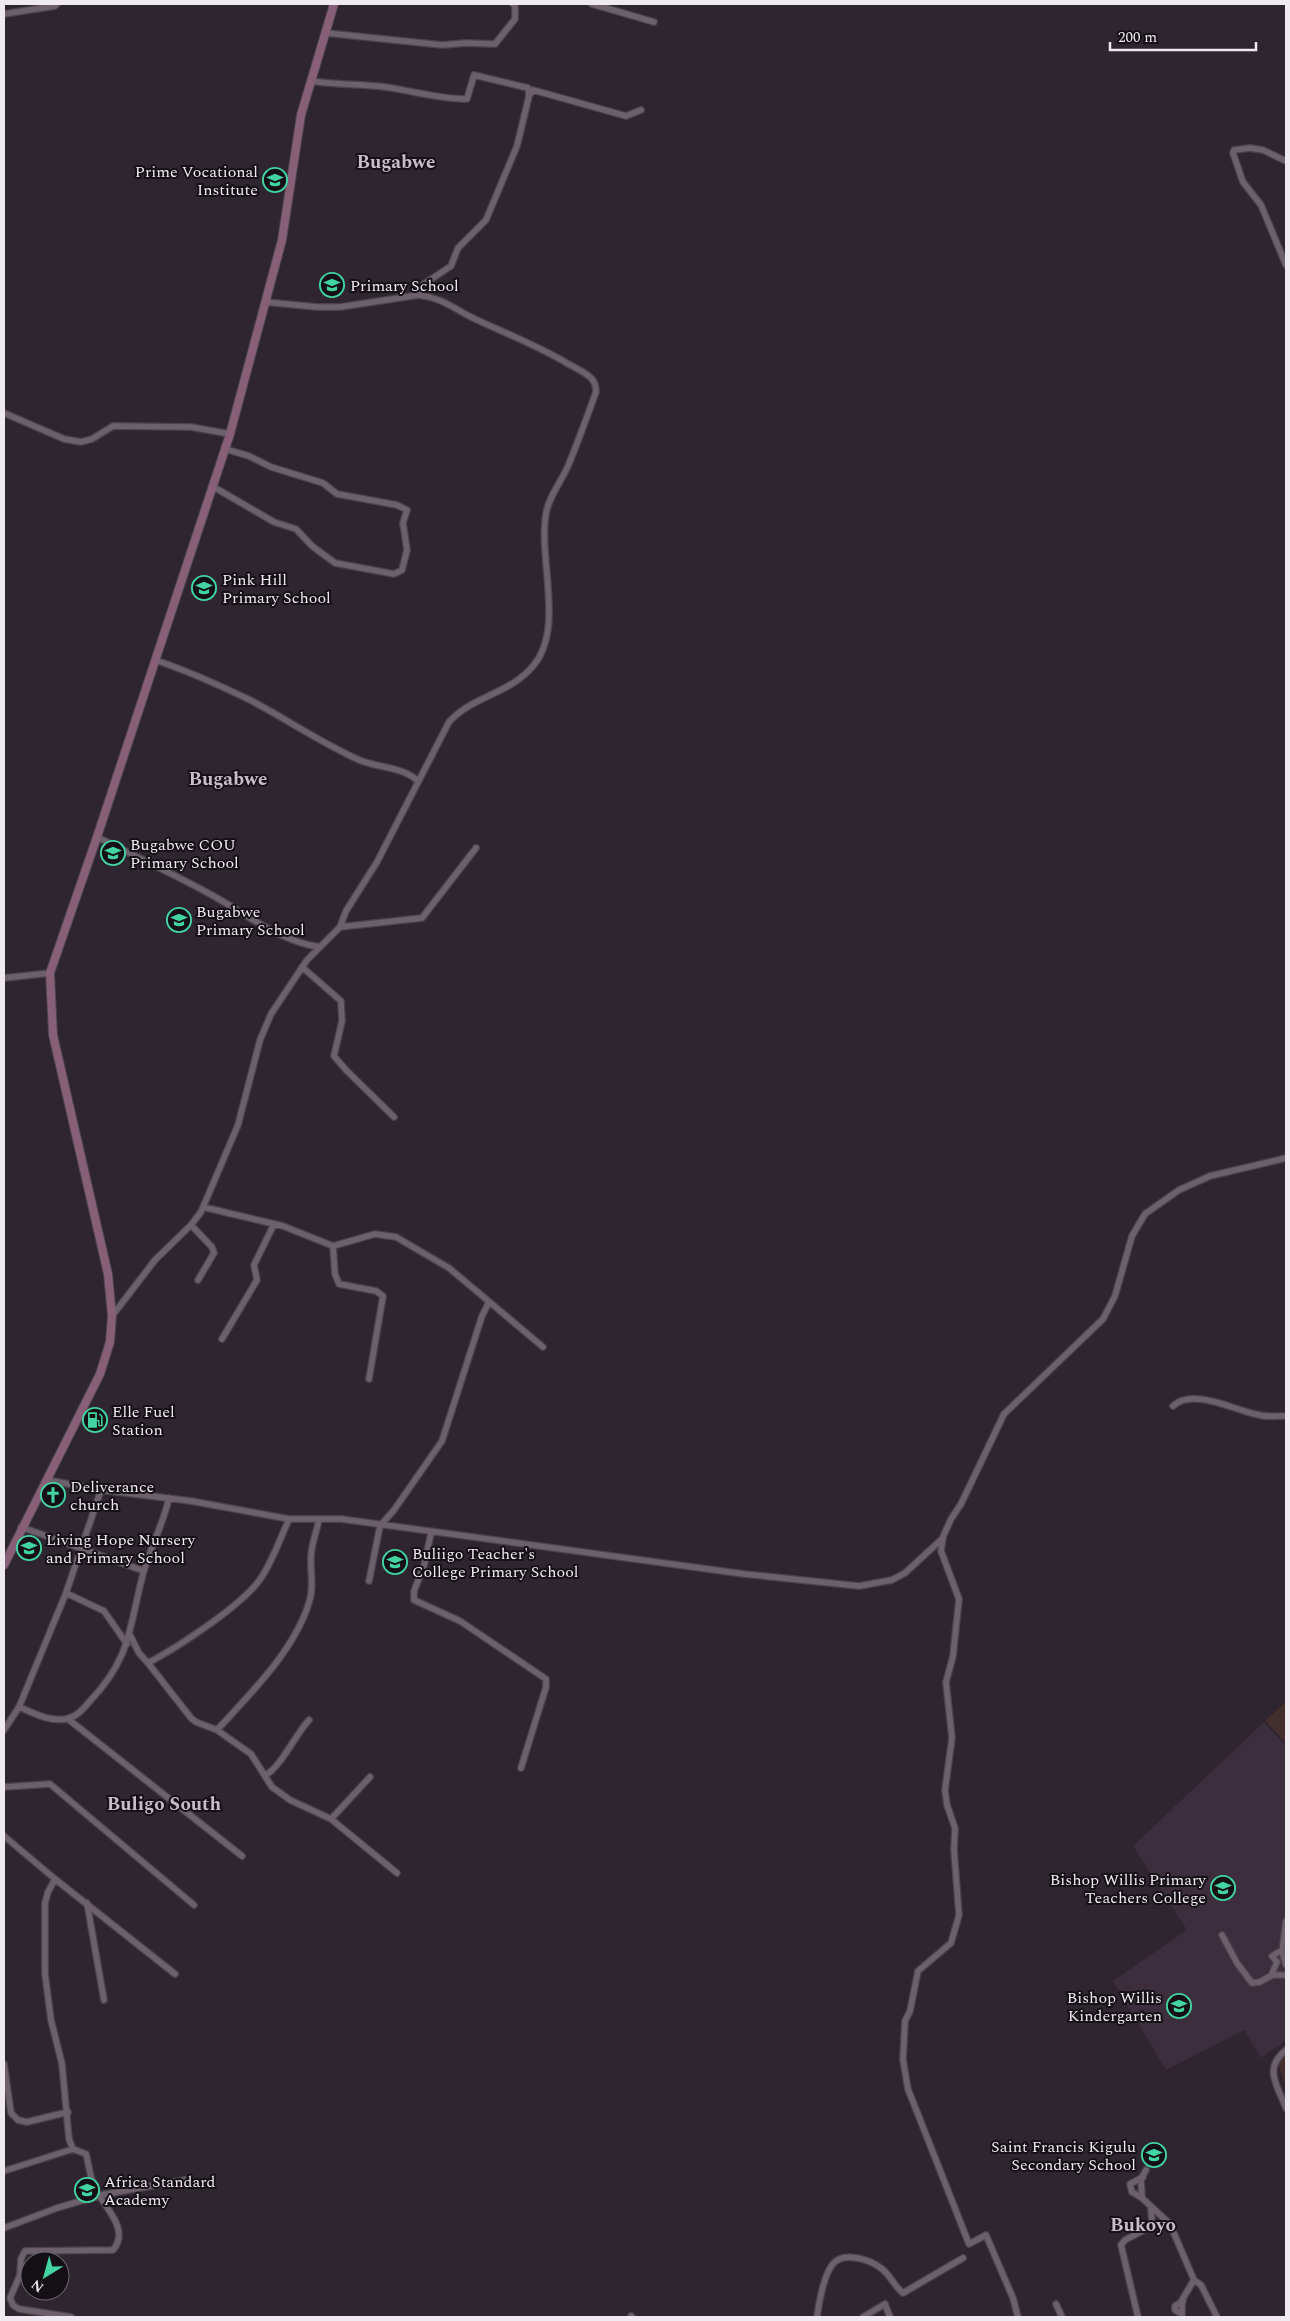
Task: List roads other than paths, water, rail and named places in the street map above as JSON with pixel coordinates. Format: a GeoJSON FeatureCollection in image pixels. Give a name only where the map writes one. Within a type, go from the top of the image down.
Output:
{"type":"FeatureCollection","features":[{"type":"Feature","properties":{"kind":"street"},"geometry":{"type":"LineString","coordinates":[[4,14],[55,6],[57,4]]}},
{"type":"Feature","properties":{"kind":"street"},"geometry":{"type":"LineString","coordinates":[[5,1559],[100,1374],[110,1342],[112,1316],[108,1274],[53,1035],[50,973],[97,837],[230,434],[282,240],[301,116],[334,4]]}},
{"type":"Feature","properties":{"kind":"street"},"geometry":{"type":"LineString","coordinates":[[326,33],[435,45],[466,42],[495,44],[515,19],[515,6],[513,4]]}},
{"type":"Feature","properties":{"kind":"street"},"geometry":{"type":"LineString","coordinates":[[592,4],[623,15],[654,22]]}},
{"type":"Feature","properties":{"kind":"street"},"geometry":{"type":"LineString","coordinates":[[311,81],[332,84],[364,84],[412,90],[447,99],[467,99],[474,75],[528,88],[529,96],[517,146],[486,220],[458,248],[451,266],[421,286],[419,295]]}},
{"type":"Feature","properties":{"kind":"street"},"geometry":{"type":"LineString","coordinates":[[529,96],[534,90],[626,116],[641,110]]}},
{"type":"Feature","properties":{"kind":"street"},"geometry":{"type":"LineString","coordinates":[[1286,161],[1263,150],[1250,148],[1234,150],[1233,153],[1243,182],[1261,205],[1286,265]]}},
{"type":"Feature","properties":{"kind":"street"},"geometry":{"type":"LineString","coordinates":[[112,1316],[155,1260],[191,1225],[203,1207],[238,1125],[264,1027],[302,967],[340,927],[346,911],[377,862],[440,737],[459,710],[516,682],[533,666],[541,653],[546,638],[548,610],[546,514],[568,466],[596,392],[596,385],[591,378],[535,344],[466,314],[444,300],[419,295],[340,307],[317,307],[265,302]]}},
{"type":"Feature","properties":{"kind":"street"},"geometry":{"type":"LineString","coordinates":[[4,413],[64,439],[81,442],[92,439],[113,426],[191,427],[230,434]]}},
{"type":"Feature","properties":{"kind":"street"},"geometry":{"type":"LineString","coordinates":[[212,486],[274,522],[296,529],[312,546],[335,563],[394,574],[402,570],[407,550],[403,523],[407,510],[397,505],[337,494],[323,483],[270,467],[249,456],[225,449]]}},
{"type":"Feature","properties":{"kind":"street"},"geometry":{"type":"LineString","coordinates":[[155,660],[188,671],[250,701],[359,760],[386,767],[413,777],[418,781]]}},
{"type":"Feature","properties":{"kind":"street"},"geometry":{"type":"LineString","coordinates":[[97,837],[208,892],[277,933],[306,945],[320,947]]}},
{"type":"Feature","properties":{"kind":"street"},"geometry":{"type":"LineString","coordinates":[[340,927],[422,918],[476,848]]}},
{"type":"Feature","properties":{"kind":"street"},"geometry":{"type":"LineString","coordinates":[[302,967],[341,1001],[342,1020],[334,1056],[394,1117]]}},
{"type":"Feature","properties":{"kind":"street"},"geometry":{"type":"LineString","coordinates":[[4,978],[50,973]]}},
{"type":"Feature","properties":{"kind":"street"},"geometry":{"type":"LineString","coordinates":[[1018,2317],[1013,2298],[986,2235],[970,2244],[908,2089],[902,2060],[905,2021],[910,2011],[918,1971],[951,1943],[959,1915],[954,1857],[955,1828],[947,1805],[945,1790],[952,1738],[946,1682],[953,1656],[959,1599],[941,1551],[943,1537],[1004,1414],[1103,1319],[1115,1296],[1132,1236],[1145,1214],[1179,1190],[1210,1176],[1286,1158]]}},
{"type":"Feature","properties":{"kind":"street"},"geometry":{"type":"LineString","coordinates":[[203,1207],[274,1224],[333,1246],[375,1234],[396,1237],[449,1268],[543,1347]]}},
{"type":"Feature","properties":{"kind":"street"},"geometry":{"type":"LineString","coordinates":[[222,1339],[257,1280],[254,1265],[274,1224]]}},
{"type":"Feature","properties":{"kind":"street"},"geometry":{"type":"LineString","coordinates":[[191,1225],[212,1247],[214,1253],[198,1280]]}},
{"type":"Feature","properties":{"kind":"street"},"geometry":{"type":"LineString","coordinates":[[333,1246],[335,1274],[339,1284],[376,1291],[383,1296],[369,1379]]}},
{"type":"Feature","properties":{"kind":"street"},"geometry":{"type":"LineString","coordinates":[[369,1581],[380,1526],[394,1510],[442,1441],[476,1333],[489,1302]]}},
{"type":"Feature","properties":{"kind":"street"},"geometry":{"type":"LineString","coordinates":[[1173,1406],[1177,1402],[1187,1400],[1210,1399],[1261,1416],[1286,1416]]}},
{"type":"Feature","properties":{"kind":"street"},"geometry":{"type":"LineString","coordinates":[[47,1480],[101,1490],[169,1498],[289,1519],[341,1519],[380,1526],[744,1574],[860,1586],[892,1580],[905,1574],[930,1552],[943,1537]]}},
{"type":"Feature","properties":{"kind":"street"},"geometry":{"type":"LineString","coordinates":[[4,1730],[19,1707],[66,1593],[83,1548],[101,1490]]}},
{"type":"Feature","properties":{"kind":"street"},"geometry":{"type":"LineString","coordinates":[[19,1707],[47,1718],[68,1719],[80,1712],[104,1687],[127,1644],[144,1571],[166,1514],[169,1498]]}},
{"type":"Feature","properties":{"kind":"street"},"geometry":{"type":"LineString","coordinates":[[148,1663],[167,1653],[251,1591],[269,1566],[289,1519]]}},
{"type":"Feature","properties":{"kind":"street"},"geometry":{"type":"LineString","coordinates":[[216,1730],[270,1673],[287,1648],[298,1626],[310,1600],[312,1584],[311,1554],[319,1519]]}},
{"type":"Feature","properties":{"kind":"street"},"geometry":{"type":"LineString","coordinates":[[21,1528],[83,1548],[144,1571]]}},
{"type":"Feature","properties":{"kind":"street"},"geometry":{"type":"LineString","coordinates":[[431,1532],[424,1566],[414,1591],[414,1600],[460,1621],[546,1678],[546,1686],[521,1768]]}},
{"type":"Feature","properties":{"kind":"street"},"geometry":{"type":"LineString","coordinates":[[66,1593],[104,1611],[127,1644]]}},
{"type":"Feature","properties":{"kind":"street"},"geometry":{"type":"LineString","coordinates":[[130,1635],[139,1653],[191,1718],[216,1730],[251,1754],[272,1787],[290,1800],[331,1819],[397,1873]]}},
{"type":"Feature","properties":{"kind":"street"},"geometry":{"type":"LineString","coordinates":[[68,1719],[242,1856]]}},
{"type":"Feature","properties":{"kind":"street"},"geometry":{"type":"LineString","coordinates":[[264,1776],[279,1765],[291,1742],[309,1720]]}},
{"type":"Feature","properties":{"kind":"street"},"geometry":{"type":"LineString","coordinates":[[331,1819],[370,1777]]}},
{"type":"Feature","properties":{"kind":"street"},"geometry":{"type":"LineString","coordinates":[[4,1787],[50,1784],[194,1905]]}},
{"type":"Feature","properties":{"kind":"street"},"geometry":{"type":"LineString","coordinates":[[4,1836],[175,1974]]}},
{"type":"Feature","properties":{"kind":"street"},"geometry":{"type":"LineString","coordinates":[[55,1879],[45,1903],[45,1974],[51,2020],[62,2064],[68,2112],[69,2139],[73,2149]]}},
{"type":"Feature","properties":{"kind":"street"},"geometry":{"type":"LineString","coordinates":[[87,1903],[104,2000]]}},
{"type":"Feature","properties":{"kind":"street"},"geometry":{"type":"LineString","coordinates":[[1286,1921],[1282,1950],[1286,1965]]}},
{"type":"Feature","properties":{"kind":"street"},"geometry":{"type":"LineString","coordinates":[[1222,1935],[1237,1963],[1252,1983],[1260,1982],[1271,1976],[1286,1975]]}},
{"type":"Feature","properties":{"kind":"street"},"geometry":{"type":"LineString","coordinates":[[1271,1976],[1277,1962],[1272,1956],[1282,1950]]}},
{"type":"Feature","properties":{"kind":"street"},"geometry":{"type":"LineString","coordinates":[[1286,2050],[1276,2058],[1273,2073],[1286,2108]]}},
{"type":"Feature","properties":{"kind":"street"},"geometry":{"type":"LineString","coordinates":[[4,2064],[11,2113],[18,2120],[26,2122],[68,2112]]}},
{"type":"Feature","properties":{"kind":"street"},"geometry":{"type":"LineString","coordinates":[[4,2171],[73,2149],[86,2154],[95,2189],[101,2195],[117,2226],[119,2236],[117,2245],[113,2250],[25,2251],[21,2259],[20,2275],[10,2298],[13,2305],[19,2309],[71,2317]]}},
{"type":"Feature","properties":{"kind":"street"},"geometry":{"type":"LineString","coordinates":[[1142,2198],[1140,2190],[1146,2170]]}},
{"type":"Feature","properties":{"kind":"street"},"geometry":{"type":"LineString","coordinates":[[1143,2176],[1130,2184],[1132,2192],[1142,2198],[1170,2224],[1194,2280],[1201,2285],[1217,2317]]}},
{"type":"Feature","properties":{"kind":"street"},"geometry":{"type":"LineString","coordinates":[[4,2228],[57,2208],[101,2195],[186,2180]]}},
{"type":"Feature","properties":{"kind":"street"},"geometry":{"type":"LineString","coordinates":[[1138,2317],[1121,2245],[1125,2240],[1146,2229],[1152,2222],[1151,2208]]}},
{"type":"Feature","properties":{"kind":"street"},"geometry":{"type":"LineString","coordinates":[[817,2317],[832,2264],[840,2260],[854,2257],[867,2261],[883,2270],[897,2288],[903,2292],[963,2258]]}},
{"type":"Feature","properties":{"kind":"street"},"geometry":{"type":"LineString","coordinates":[[1182,2315],[1183,2301],[1194,2280]]}},
{"type":"Feature","properties":{"kind":"street"},"geometry":{"type":"LineString","coordinates":[[863,2317],[885,2304],[890,2317]]}},
{"type":"Feature","properties":{"kind":"street"},"geometry":{"type":"LineString","coordinates":[[1056,2304],[1062,2317]]}},
{"type":"Feature","properties":{"kind":"place","name":"Prime Vocational Institute"},"geometry":{"type":"Point","coordinates":[275,180]}},
{"type":"Feature","properties":{"kind":"place","name":"Primary School"},"geometry":{"type":"Point","coordinates":[332,285]}},
{"type":"Feature","properties":{"kind":"place","name":"Pink Hill Primary School"},"geometry":{"type":"Point","coordinates":[204,588]}},
{"type":"Feature","properties":{"kind":"place","name":"Bugabwe COU Primary School"},"geometry":{"type":"Point","coordinates":[113,853]}},
{"type":"Feature","properties":{"kind":"place","name":"Bugabwe Primary School"},"geometry":{"type":"Point","coordinates":[179,920]}},
{"type":"Feature","properties":{"kind":"place","name":"Elle Fuel Station"},"geometry":{"type":"Point","coordinates":[95,1420]}},
{"type":"Feature","properties":{"kind":"place","name":"Deliverance church"},"geometry":{"type":"Point","coordinates":[53,1495]}},
{"type":"Feature","properties":{"kind":"place","name":"Living Hope Nursery and Primary School"},"geometry":{"type":"Point","coordinates":[29,1548]}},
{"type":"Feature","properties":{"kind":"place","name":"Buliigo Teacher's College Primary School"},"geometry":{"type":"Point","coordinates":[395,1562]}},
{"type":"Feature","properties":{"kind":"place","name":"Bishop Willis Primary Teachers College"},"geometry":{"type":"Point","coordinates":[1223,1888]}},
{"type":"Feature","properties":{"kind":"place","name":"Bishop Willis Kindergarten"},"geometry":{"type":"Point","coordinates":[1179,2006]}},
{"type":"Feature","properties":{"kind":"place","name":"Saint Francis Kigulu Secondary School"},"geometry":{"type":"Point","coordinates":[1154,2155]}},
{"type":"Feature","properties":{"kind":"place","name":"Africa Standard Academy"},"geometry":{"type":"Point","coordinates":[87,2190]}},
{"type":"Feature","properties":{"kind":"district","name":"Bugabwe"},"geometry":{"type":"Point","coordinates":[396,161]}},
{"type":"Feature","properties":{"kind":"district","name":"Bugabwe"},"geometry":{"type":"Point","coordinates":[228,778]}},
{"type":"Feature","properties":{"kind":"district","name":"Buligo South"},"geometry":{"type":"Point","coordinates":[164,1803]}},
{"type":"Feature","properties":{"kind":"district","name":"Bukoyo"},"geometry":{"type":"Point","coordinates":[1143,2224]}}]}
